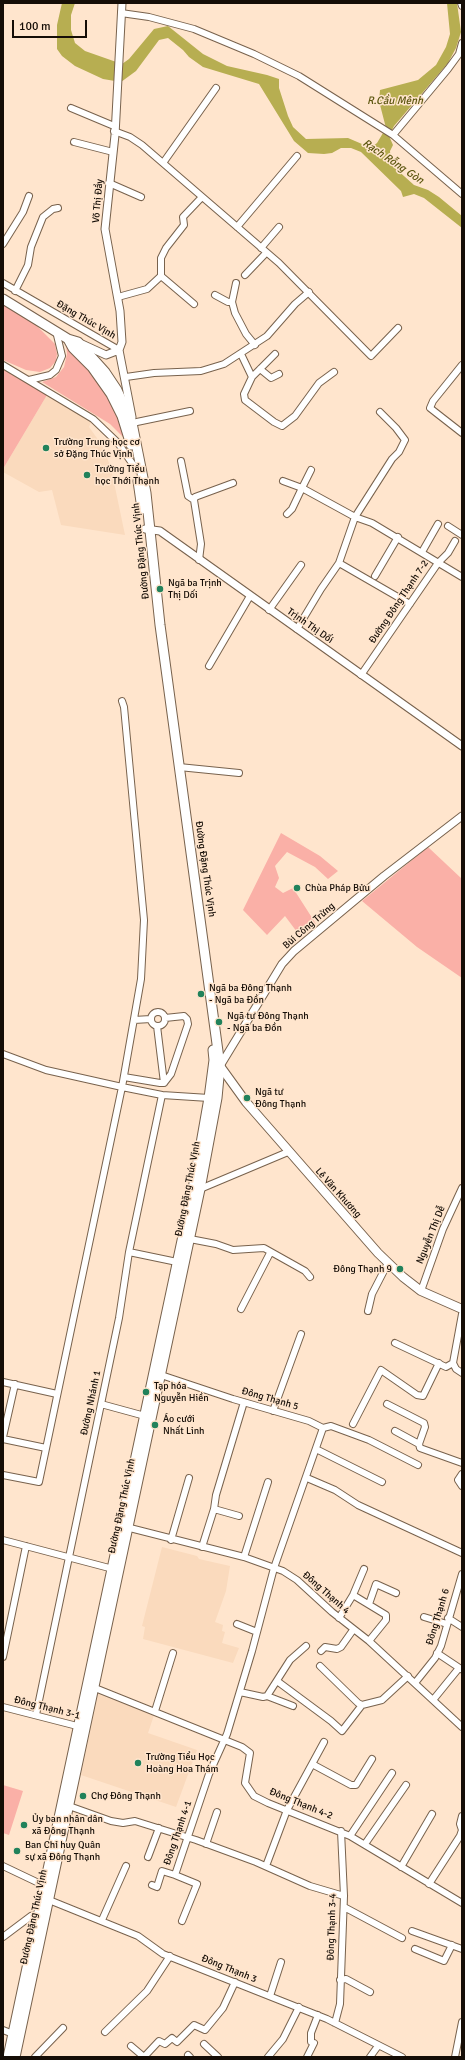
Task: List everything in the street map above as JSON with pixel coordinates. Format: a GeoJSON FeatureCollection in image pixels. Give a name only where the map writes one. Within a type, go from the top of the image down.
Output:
{"type":"FeatureCollection","features":[{"type":"Feature","properties":{"kind":"main road","name":"Đường Đặng Thúc Vịnh"},"geometry":{"type":"LineString","coordinates":[[3,299],[68,339],[78,342],[104,372],[117,390],[132,423],[146,493],[147,529],[159,654],[217,1065],[209,1098],[145,1416],[126,1527],[95,1688],[83,1727],[45,1886],[45,1900],[39,1914],[8,2057]]}},
{"type":"Feature","properties":{"kind":"main road","name":"Đường Đặng Thúc Vịnh"},"geometry":{"type":"LineString","coordinates":[[15,2057],[45,1900],[69,1806],[113,1569],[126,1527],[161,1375],[190,1239],[217,1098],[217,1065],[179,767],[147,529],[136,469],[128,435],[117,405],[104,383],[92,367],[73,348],[68,339]]}},
{"type":"Feature","properties":{"kind":"main road","name":"Lê Văn Khương"},"geometry":{"type":"LineString","coordinates":[[217,1065],[288,1152],[388,1263],[421,1290],[462,1309]]}},
{"type":"Feature","properties":{"kind":"street","name":"Võ Thị Đầy"},"geometry":{"type":"LineString","coordinates":[[122,3],[113,152],[105,229],[118,297],[122,342],[119,350],[126,377],[132,423]]}},
{"type":"Feature","properties":{"kind":"street"},"geometry":{"type":"LineString","coordinates":[[121,13],[181,24],[254,54],[299,76],[392,134],[462,194]]}},
{"type":"Feature","properties":{"kind":"street"},"geometry":{"type":"LineString","coordinates":[[392,134],[448,69],[459,54],[462,43]]}},
{"type":"Feature","properties":{"kind":"street"},"geometry":{"type":"LineString","coordinates":[[162,163],[216,88]]}},
{"type":"Feature","properties":{"kind":"street"},"geometry":{"type":"LineString","coordinates":[[71,108],[130,137],[162,163],[261,248],[309,292],[372,356],[398,328]]}},
{"type":"Feature","properties":{"kind":"street"},"geometry":{"type":"LineString","coordinates":[[74,142],[113,152]]}},
{"type":"Feature","properties":{"kind":"street"},"geometry":{"type":"LineString","coordinates":[[236,227],[297,156]]}},
{"type":"Feature","properties":{"kind":"street"},"geometry":{"type":"LineString","coordinates":[[109,183],[141,197]]}},
{"type":"Feature","properties":{"kind":"street"},"geometry":{"type":"LineString","coordinates":[[3,244],[23,212],[29,196]]}},
{"type":"Feature","properties":{"kind":"street"},"geometry":{"type":"LineString","coordinates":[[118,297],[147,289],[161,276],[161,258],[166,248],[184,226],[183,217],[202,198]]}},
{"type":"Feature","properties":{"kind":"street"},"geometry":{"type":"LineString","coordinates":[[16,291],[28,265],[31,247],[43,217],[53,209],[58,208]]}},
{"type":"Feature","properties":{"kind":"street"},"geometry":{"type":"LineString","coordinates":[[261,248],[279,227]]}},
{"type":"Feature","properties":{"kind":"street"},"geometry":{"type":"LineString","coordinates":[[245,275],[266,253]]}},
{"type":"Feature","properties":{"kind":"street"},"geometry":{"type":"LineString","coordinates":[[161,276],[194,304]]}},
{"type":"Feature","properties":{"kind":"street","name":"Đặng Thúc Vịnh"},"geometry":{"type":"LineString","coordinates":[[3,283],[119,350]]}},
{"type":"Feature","properties":{"kind":"street"},"geometry":{"type":"LineString","coordinates":[[236,283],[232,302],[246,334],[255,345]]}},
{"type":"Feature","properties":{"kind":"street"},"geometry":{"type":"LineString","coordinates":[[126,377],[161,372],[201,371],[224,364],[267,336],[295,304],[309,292]]}},
{"type":"Feature","properties":{"kind":"street"},"geometry":{"type":"LineString","coordinates":[[215,295],[228,302],[232,302]]}},
{"type":"Feature","properties":{"kind":"street"},"geometry":{"type":"LineString","coordinates":[[29,380],[50,375],[56,370],[62,356],[56,331]]}},
{"type":"Feature","properties":{"kind":"street","name":"Đặng Thúc Vịnh"},"geometry":{"type":"LineString","coordinates":[[78,342],[106,355],[119,350]]}},
{"type":"Feature","properties":{"kind":"street"},"geometry":{"type":"LineString","coordinates":[[241,354],[252,377]]}},
{"type":"Feature","properties":{"kind":"street"},"geometry":{"type":"LineString","coordinates":[[275,354],[252,377],[244,394],[245,400],[274,422],[282,426],[295,416],[319,383],[334,372]]}},
{"type":"Feature","properties":{"kind":"street"},"geometry":{"type":"LineString","coordinates":[[3,365],[93,420],[118,443],[136,469]]}},
{"type":"Feature","properties":{"kind":"street"},"geometry":{"type":"LineString","coordinates":[[462,365],[433,401],[430,408],[462,433]]}},
{"type":"Feature","properties":{"kind":"street"},"geometry":{"type":"LineString","coordinates":[[260,369],[271,378],[279,374]]}},
{"type":"Feature","properties":{"kind":"street"},"geometry":{"type":"LineString","coordinates":[[132,423],[190,411]]}},
{"type":"Feature","properties":{"kind":"street"},"geometry":{"type":"LineString","coordinates":[[297,629],[321,589],[339,563],[355,517],[392,459],[399,452],[405,440],[396,428],[380,412]]}},
{"type":"Feature","properties":{"kind":"street"},"geometry":{"type":"LineString","coordinates":[[181,461],[188,496],[194,500]]}},
{"type":"Feature","properties":{"kind":"street"},"geometry":{"type":"LineString","coordinates":[[287,514],[292,509],[311,470]]}},
{"type":"Feature","properties":{"kind":"street"},"geometry":{"type":"LineString","coordinates":[[283,481],[302,488],[355,517],[372,523],[462,577]]}},
{"type":"Feature","properties":{"kind":"street"},"geometry":{"type":"LineString","coordinates":[[199,560],[201,544],[194,500],[195,496],[233,483]]}},
{"type":"Feature","properties":{"kind":"street"},"geometry":{"type":"LineString","coordinates":[[422,552],[438,524]]}},
{"type":"Feature","properties":{"kind":"street"},"geometry":{"type":"LineString","coordinates":[[448,526],[462,535]]}},
{"type":"Feature","properties":{"kind":"street","name":"Trịnh Thị Dối"},"geometry":{"type":"LineString","coordinates":[[147,529],[160,531],[462,746]]}},
{"type":"Feature","properties":{"kind":"street"},"geometry":{"type":"LineString","coordinates":[[374,576],[398,538]]}},
{"type":"Feature","properties":{"kind":"street","name":"Đường Đông Thạnh 7-2"},"geometry":{"type":"LineString","coordinates":[[361,675],[438,563],[448,553],[455,541]]}},
{"type":"Feature","properties":{"kind":"street"},"geometry":{"type":"LineString","coordinates":[[339,563],[410,604]]}},
{"type":"Feature","properties":{"kind":"street"},"geometry":{"type":"LineString","coordinates":[[269,610],[301,565]]}},
{"type":"Feature","properties":{"kind":"street"},"geometry":{"type":"LineString","coordinates":[[209,666],[250,596]]}},
{"type":"Feature","properties":{"kind":"street"},"geometry":{"type":"LineString","coordinates":[[3,1475],[39,1482],[122,1087],[141,979],[144,920],[124,707],[122,701]]}},
{"type":"Feature","properties":{"kind":"street"},"geometry":{"type":"LineString","coordinates":[[179,767],[239,774]]}},
{"type":"Feature","properties":{"kind":"street","name":"Bùi Công Trừng"},"geometry":{"type":"LineString","coordinates":[[217,1065],[274,976],[294,951],[384,876],[462,816]]}},
{"type":"Feature","properties":{"kind":"street"},"geometry":{"type":"LineString","coordinates":[[134,1020],[151,1018],[156,1012],[161,1012],[165,1018]]}},
{"type":"Feature","properties":{"kind":"street"},"geometry":{"type":"LineString","coordinates":[[164,1083],[171,1074],[188,1026],[187,1018],[184,1016],[165,1018]]}},
{"type":"Feature","properties":{"kind":"street"},"geometry":{"type":"LineString","coordinates":[[151,1018],[153,1024],[157,1026],[164,1083]]}},
{"type":"Feature","properties":{"kind":"street"},"geometry":{"type":"LineString","coordinates":[[157,1026],[163,1024],[165,1018]]}},
{"type":"Feature","properties":{"kind":"street"},"geometry":{"type":"LineString","coordinates":[[3,1054],[46,1070],[122,1087],[162,1095],[209,1098]]}},
{"type":"Feature","properties":{"kind":"street"},"geometry":{"type":"LineString","coordinates":[[124,1077],[164,1083]]}},
{"type":"Feature","properties":{"kind":"street","name":"Đường Nhánh 1"},"geometry":{"type":"LineString","coordinates":[[36,1716],[119,1318],[129,1252],[162,1095]]}},
{"type":"Feature","properties":{"kind":"street"},"geometry":{"type":"LineString","coordinates":[[200,1189],[288,1152]]}},
{"type":"Feature","properties":{"kind":"street","name":"Nguyễn Thị Dễ"},"geometry":{"type":"LineString","coordinates":[[421,1290],[443,1229],[462,1188]]}},
{"type":"Feature","properties":{"kind":"street"},"geometry":{"type":"LineString","coordinates":[[190,1239],[216,1244],[233,1250],[264,1248],[270,1254],[305,1271],[310,1277]]}},
{"type":"Feature","properties":{"kind":"street"},"geometry":{"type":"LineString","coordinates":[[129,1252],[177,1262]]}},
{"type":"Feature","properties":{"kind":"street"},"geometry":{"type":"LineString","coordinates":[[241,1308],[270,1254]]}},
{"type":"Feature","properties":{"kind":"street"},"geometry":{"type":"LineString","coordinates":[[368,1311],[372,1294],[388,1263]]}},
{"type":"Feature","properties":{"kind":"street"},"geometry":{"type":"LineString","coordinates":[[462,1314],[454,1363],[456,1369],[462,1373]]}},
{"type":"Feature","properties":{"kind":"street"},"geometry":{"type":"LineString","coordinates":[[273,1411],[301,1334]]}},
{"type":"Feature","properties":{"kind":"street"},"geometry":{"type":"LineString","coordinates":[[395,1343],[439,1362],[446,1367],[454,1363]]}},
{"type":"Feature","properties":{"kind":"street"},"geometry":{"type":"LineString","coordinates":[[353,1424],[380,1370],[417,1395],[423,1396],[439,1362]]}},
{"type":"Feature","properties":{"kind":"street","name":"Đông Thạnh 5"},"geometry":{"type":"LineString","coordinates":[[161,1375],[323,1428],[331,1426],[369,1440],[418,1465]]}},
{"type":"Feature","properties":{"kind":"street"},"geometry":{"type":"LineString","coordinates":[[3,1382],[57,1394]]}},
{"type":"Feature","properties":{"kind":"street"},"geometry":{"type":"LineString","coordinates":[[15,1384],[3,1438],[46,1448]]}},
{"type":"Feature","properties":{"kind":"street"},"geometry":{"type":"LineString","coordinates":[[202,1547],[244,1402]]}},
{"type":"Feature","properties":{"kind":"street"},"geometry":{"type":"LineString","coordinates":[[101,1404],[145,1416]]}},
{"type":"Feature","properties":{"kind":"street"},"geometry":{"type":"LineString","coordinates":[[386,1404],[424,1423],[425,1427],[419,1444]]}},
{"type":"Feature","properties":{"kind":"street"},"geometry":{"type":"LineString","coordinates":[[274,1568],[307,1478],[323,1428]]}},
{"type":"Feature","properties":{"kind":"street"},"geometry":{"type":"LineString","coordinates":[[395,1431],[419,1444],[420,1448],[462,1463]]}},
{"type":"Feature","properties":{"kind":"street"},"geometry":{"type":"LineString","coordinates":[[316,1449],[382,1482]]}},
{"type":"Feature","properties":{"kind":"street"},"geometry":{"type":"LineString","coordinates":[[462,1474],[458,1480],[462,1486]]}},
{"type":"Feature","properties":{"kind":"street"},"geometry":{"type":"LineString","coordinates":[[172,1540],[189,1478]]}},
{"type":"Feature","properties":{"kind":"street"},"geometry":{"type":"LineString","coordinates":[[307,1478],[335,1490],[358,1505],[462,1553]]}},
{"type":"Feature","properties":{"kind":"street"},"geometry":{"type":"LineString","coordinates":[[244,1557],[268,1482]]}},
{"type":"Feature","properties":{"kind":"street"},"geometry":{"type":"LineString","coordinates":[[214,1509],[239,1516]]}},
{"type":"Feature","properties":{"kind":"street","name":"Đông Thạnh 4"},"geometry":{"type":"LineString","coordinates":[[126,1527],[172,1540],[244,1557],[274,1568],[297,1580],[353,1630],[369,1641],[462,1727]]}},
{"type":"Feature","properties":{"kind":"street"},"geometry":{"type":"LineString","coordinates":[[3,1540],[113,1569]]}},
{"type":"Feature","properties":{"kind":"street"},"geometry":{"type":"LineString","coordinates":[[3,1657],[26,1546]]}},
{"type":"Feature","properties":{"kind":"street","name":"Đông Thạnh 4-1"},"geometry":{"type":"LineString","coordinates":[[182,1921],[197,1884],[175,1875],[209,1774],[222,1743],[226,1739],[274,1568]]}},
{"type":"Feature","properties":{"kind":"street"},"geometry":{"type":"LineString","coordinates":[[339,1618],[353,1595],[364,1569]]}},
{"type":"Feature","properties":{"kind":"street","name":"Đông Thạnh 6"},"geometry":{"type":"LineString","coordinates":[[415,1683],[437,1653],[462,1574]]}},
{"type":"Feature","properties":{"kind":"street"},"geometry":{"type":"LineString","coordinates":[[369,1604],[376,1584],[396,1593]]}},
{"type":"Feature","properties":{"kind":"street"},"geometry":{"type":"LineString","coordinates":[[353,1595],[386,1614],[386,1620],[369,1641]]}},
{"type":"Feature","properties":{"kind":"street"},"geometry":{"type":"LineString","coordinates":[[424,1617],[447,1621],[462,1627]]}},
{"type":"Feature","properties":{"kind":"street"},"geometry":{"type":"LineString","coordinates":[[237,1624],[257,1632]]}},
{"type":"Feature","properties":{"kind":"street"},"geometry":{"type":"LineString","coordinates":[[321,1651],[325,1647],[337,1649],[341,1647],[353,1630]]}},
{"type":"Feature","properties":{"kind":"street"},"geometry":{"type":"LineString","coordinates":[[267,1696],[290,1660],[306,1646]]}},
{"type":"Feature","properties":{"kind":"street"},"geometry":{"type":"LineString","coordinates":[[155,1712],[173,1653]]}},
{"type":"Feature","properties":{"kind":"street"},"geometry":{"type":"LineString","coordinates":[[433,1700],[460,1668],[437,1653]]}},
{"type":"Feature","properties":{"kind":"street"},"geometry":{"type":"LineString","coordinates":[[320,1666],[358,1703],[362,1705]]}},
{"type":"Feature","properties":{"kind":"street"},"geometry":{"type":"LineString","coordinates":[[277,1680],[325,1716],[342,1731],[362,1705],[382,1700],[408,1676]]}},
{"type":"Feature","properties":{"kind":"street","name":"Đông Thạnh 4-2"},"geometry":{"type":"LineString","coordinates":[[95,1688],[226,1739],[242,1747],[250,1753],[245,1784],[254,1796],[341,1831],[462,1903]]}},
{"type":"Feature","properties":{"kind":"street"},"geometry":{"type":"LineString","coordinates":[[240,1692],[263,1697],[267,1696],[293,1706]]}},
{"type":"Feature","properties":{"kind":"street","name":"Đông Thạnh 3-1"},"geometry":{"type":"LineString","coordinates":[[3,1707],[83,1727]]}},
{"type":"Feature","properties":{"kind":"street"},"geometry":{"type":"LineString","coordinates":[[266,1866],[287,1810],[324,1742]]}},
{"type":"Feature","properties":{"kind":"street"},"geometry":{"type":"LineString","coordinates":[[312,1764],[351,1785],[356,1785],[372,1759]]}},
{"type":"Feature","properties":{"kind":"street"},"geometry":{"type":"LineString","coordinates":[[350,1836],[392,1773]]}},
{"type":"Feature","properties":{"kind":"street"},"geometry":{"type":"LineString","coordinates":[[365,1844],[406,1785]]}},
{"type":"Feature","properties":{"kind":"street"},"geometry":{"type":"LineString","coordinates":[[69,1806],[111,1821],[123,1823],[135,1821],[159,1828],[266,1866],[310,1886],[344,1896]]}},
{"type":"Feature","properties":{"kind":"street"},"geometry":{"type":"LineString","coordinates":[[206,1844],[217,1812]]}},
{"type":"Feature","properties":{"kind":"street"},"geometry":{"type":"LineString","coordinates":[[401,1867],[432,1814]]}},
{"type":"Feature","properties":{"kind":"street"},"geometry":{"type":"LineString","coordinates":[[429,1884],[460,1836],[462,1830],[460,1824],[462,1816]]}},
{"type":"Feature","properties":{"kind":"street"},"geometry":{"type":"LineString","coordinates":[[148,1857],[159,1828]]}},
{"type":"Feature","properties":{"kind":"street","name":"Đông Thạnh 3-4"},"geometry":{"type":"LineString","coordinates":[[335,2023],[340,2004],[344,1907],[341,1831]]}},
{"type":"Feature","properties":{"kind":"street"},"geometry":{"type":"LineString","coordinates":[[3,1866],[45,1886]]}},
{"type":"Feature","properties":{"kind":"street"},"geometry":{"type":"LineString","coordinates":[[102,1920],[126,1866]]}},
{"type":"Feature","properties":{"kind":"street"},"geometry":{"type":"LineString","coordinates":[[152,1885],[157,1887],[162,1871],[175,1875]]}},
{"type":"Feature","properties":{"kind":"street","name":"Đông Thạnh 3"},"geometry":{"type":"LineString","coordinates":[[45,1900],[102,1920],[138,1936],[170,1956],[318,2015],[400,2056]]}},
{"type":"Feature","properties":{"kind":"street"},"geometry":{"type":"LineString","coordinates":[[344,1907],[402,1938]]}},
{"type":"Feature","properties":{"kind":"street"},"geometry":{"type":"LineString","coordinates":[[3,1938],[31,1916],[39,1914]]}},
{"type":"Feature","properties":{"kind":"street"},"geometry":{"type":"LineString","coordinates":[[412,1931],[462,1949]]}},
{"type":"Feature","properties":{"kind":"street"},"geometry":{"type":"LineString","coordinates":[[415,1949],[444,1961],[452,1945]]}},
{"type":"Feature","properties":{"kind":"street"},"geometry":{"type":"LineString","coordinates":[[105,2032],[146,1991],[170,1956]]}},
{"type":"Feature","properties":{"kind":"street"},"geometry":{"type":"LineString","coordinates":[[270,1996],[281,1962]]}},
{"type":"Feature","properties":{"kind":"street"},"geometry":{"type":"LineString","coordinates":[[340,1980],[346,1980],[370,1992]]}},
{"type":"Feature","properties":{"kind":"street"},"geometry":{"type":"LineString","coordinates":[[131,2046],[144,2057],[159,2041],[165,2044],[172,2038],[177,2042],[194,2025],[206,2030],[223,2008],[235,1982]]}},
{"type":"Feature","properties":{"kind":"street"},"geometry":{"type":"LineString","coordinates":[[268,2057],[283,2039],[299,2007]]}},
{"type":"Feature","properties":{"kind":"street"},"geometry":{"type":"LineString","coordinates":[[307,2057],[314,2043],[311,2042],[311,2033],[318,2015]]}},
{"type":"Feature","properties":{"kind":"street"},"geometry":{"type":"LineString","coordinates":[[458,2055],[462,2022]]}},
{"type":"Feature","properties":{"kind":"street"},"geometry":{"type":"LineString","coordinates":[[35,2057],[63,2028]]}},
{"type":"Feature","properties":{"kind":"street"},"geometry":{"type":"LineString","coordinates":[[3,2030],[13,2034]]}},
{"type":"Feature","properties":{"kind":"street"},"geometry":{"type":"LineString","coordinates":[[204,2044],[218,2057]]}},
{"type":"Feature","properties":{"kind":"street"},"geometry":{"type":"LineString","coordinates":[[370,2057],[378,2046]]}},
{"type":"Feature","properties":{"kind":"shaded area"},"geometry":{"type":"Polygon","coordinates":[[[3,304],[33,322],[55,344],[57,354],[56,361],[50,368],[40,372],[26,370],[3,360],[3,304]]]}},
{"type":"Feature","properties":{"kind":"shaded area"},"geometry":{"type":"Polygon","coordinates":[[[66,344],[108,389],[128,442],[110,424],[42,382],[56,377],[64,367],[67,354],[66,344]]]}},
{"type":"Feature","properties":{"kind":"shaded area"},"geometry":{"type":"Polygon","coordinates":[[[3,369],[47,395],[3,469],[3,369]]]}},
{"type":"Feature","properties":{"kind":"shaded area"},"geometry":{"type":"Polygon","coordinates":[[[47,395],[91,422],[89,427],[102,445],[111,468],[125,535],[61,525],[52,490],[39,492],[3,472],[3,469],[47,395]]]}},
{"type":"Feature","properties":{"kind":"shaded area"},"geometry":{"type":"Polygon","coordinates":[[[281,833],[320,856],[338,871],[328,879],[315,867],[287,852],[275,866],[279,878],[275,887],[283,893],[293,888],[316,924],[300,936],[285,916],[267,935],[243,910],[281,833]]]}},
{"type":"Feature","properties":{"kind":"shaded area"},"geometry":{"type":"Polygon","coordinates":[[[428,847],[462,879],[462,978],[417,947],[362,901],[428,847]]]}},
{"type":"Feature","properties":{"kind":"shaded area"},"geometry":{"type":"Polygon","coordinates":[[[162,1547],[197,1556],[199,1559],[230,1566],[226,1591],[215,1622],[223,1625],[222,1631],[225,1632],[222,1643],[239,1648],[233,1663],[143,1639],[145,1627],[142,1626],[162,1547]]]}},
{"type":"Feature","properties":{"kind":"shaded area","name":"Trường Tiểu Học Hoàng Hoa Thám"},"geometry":{"type":"Polygon","coordinates":[[[98,1694],[154,1715],[148,1733],[197,1750],[176,1807],[81,1775],[98,1694]]]}},
{"type":"Feature","properties":{"kind":"shaded area"},"geometry":{"type":"Polygon","coordinates":[[[3,1785],[23,1791],[9,1835],[3,1833],[3,1785]]]}},
{"type":"Feature","properties":{"kind":"water","name":"R.Cầu Mênh"},"geometry":{"type":"Polygon","coordinates":[[[62,3],[75,3],[71,15],[71,30],[75,43],[85,51],[122,64],[129,59],[154,29],[168,26],[203,54],[227,66],[279,79],[279,88],[288,116],[293,127],[306,139],[348,138],[362,144],[373,146],[377,143],[386,128],[379,101],[380,90],[418,80],[436,65],[446,47],[450,34],[447,3],[457,3],[461,32],[456,48],[448,63],[394,126],[389,136],[393,145],[390,151],[391,162],[395,168],[414,185],[428,190],[439,197],[462,216],[462,228],[424,198],[414,194],[403,197],[401,191],[361,152],[351,148],[341,148],[332,153],[308,153],[294,141],[259,84],[203,67],[189,57],[168,38],[159,40],[136,71],[121,82],[103,79],[75,66],[62,56],[57,49],[57,25],[62,3]]]}},
{"type":"Feature","properties":{"kind":"place","name":"Trường Trung học cơ sở Đặng Thúc Vịnh"},"geometry":{"type":"Point","coordinates":[46,448]}},
{"type":"Feature","properties":{"kind":"place","name":"Trường Tiểu học Thới Thạnh"},"geometry":{"type":"Point","coordinates":[87,475]}},
{"type":"Feature","properties":{"kind":"place","name":"Ngã ba Trịnh Thị Dối"},"geometry":{"type":"Point","coordinates":[160,589]}},
{"type":"Feature","properties":{"kind":"place","name":"Chùa Pháp Bửu"},"geometry":{"type":"Point","coordinates":[297,888]}},
{"type":"Feature","properties":{"kind":"place","name":"Ngã ba Đông Thạnh - Ngã ba Đồn"},"geometry":{"type":"Point","coordinates":[201,994]}},
{"type":"Feature","properties":{"kind":"place","name":"Ngã tư Đông Thạnh - Ngã ba Đồn"},"geometry":{"type":"Point","coordinates":[219,1022]}},
{"type":"Feature","properties":{"kind":"place","name":"Ngã tư Đông Thạnh"},"geometry":{"type":"Point","coordinates":[247,1098]}},
{"type":"Feature","properties":{"kind":"place","name":"Đông Thạnh 9"},"geometry":{"type":"Point","coordinates":[400,1269]}},
{"type":"Feature","properties":{"kind":"place","name":"Tạp hóa Nguyễn Hiền"},"geometry":{"type":"Point","coordinates":[146,1392]}},
{"type":"Feature","properties":{"kind":"place","name":"Áo cưới Nhất Linh"},"geometry":{"type":"Point","coordinates":[155,1425]}},
{"type":"Feature","properties":{"kind":"place","name":"Trường Tiểu Học Hoàng Hoa Thám"},"geometry":{"type":"Point","coordinates":[138,1763]}},
{"type":"Feature","properties":{"kind":"place","name":"Chợ Đông Thạnh"},"geometry":{"type":"Point","coordinates":[83,1796]}},
{"type":"Feature","properties":{"kind":"place","name":"Ủy ban nhân dân xã Đông Thạnh"},"geometry":{"type":"Point","coordinates":[24,1825]}},
{"type":"Feature","properties":{"kind":"place","name":"Ban Chỉ huy Quân sự xã Đông Thạnh"},"geometry":{"type":"Point","coordinates":[17,1851]}},
{"type":"Feature","properties":{"kind":"water label","name":"Rạch Rỗng Gòn"},"geometry":{"type":"Point","coordinates":[393,162]}}]}
